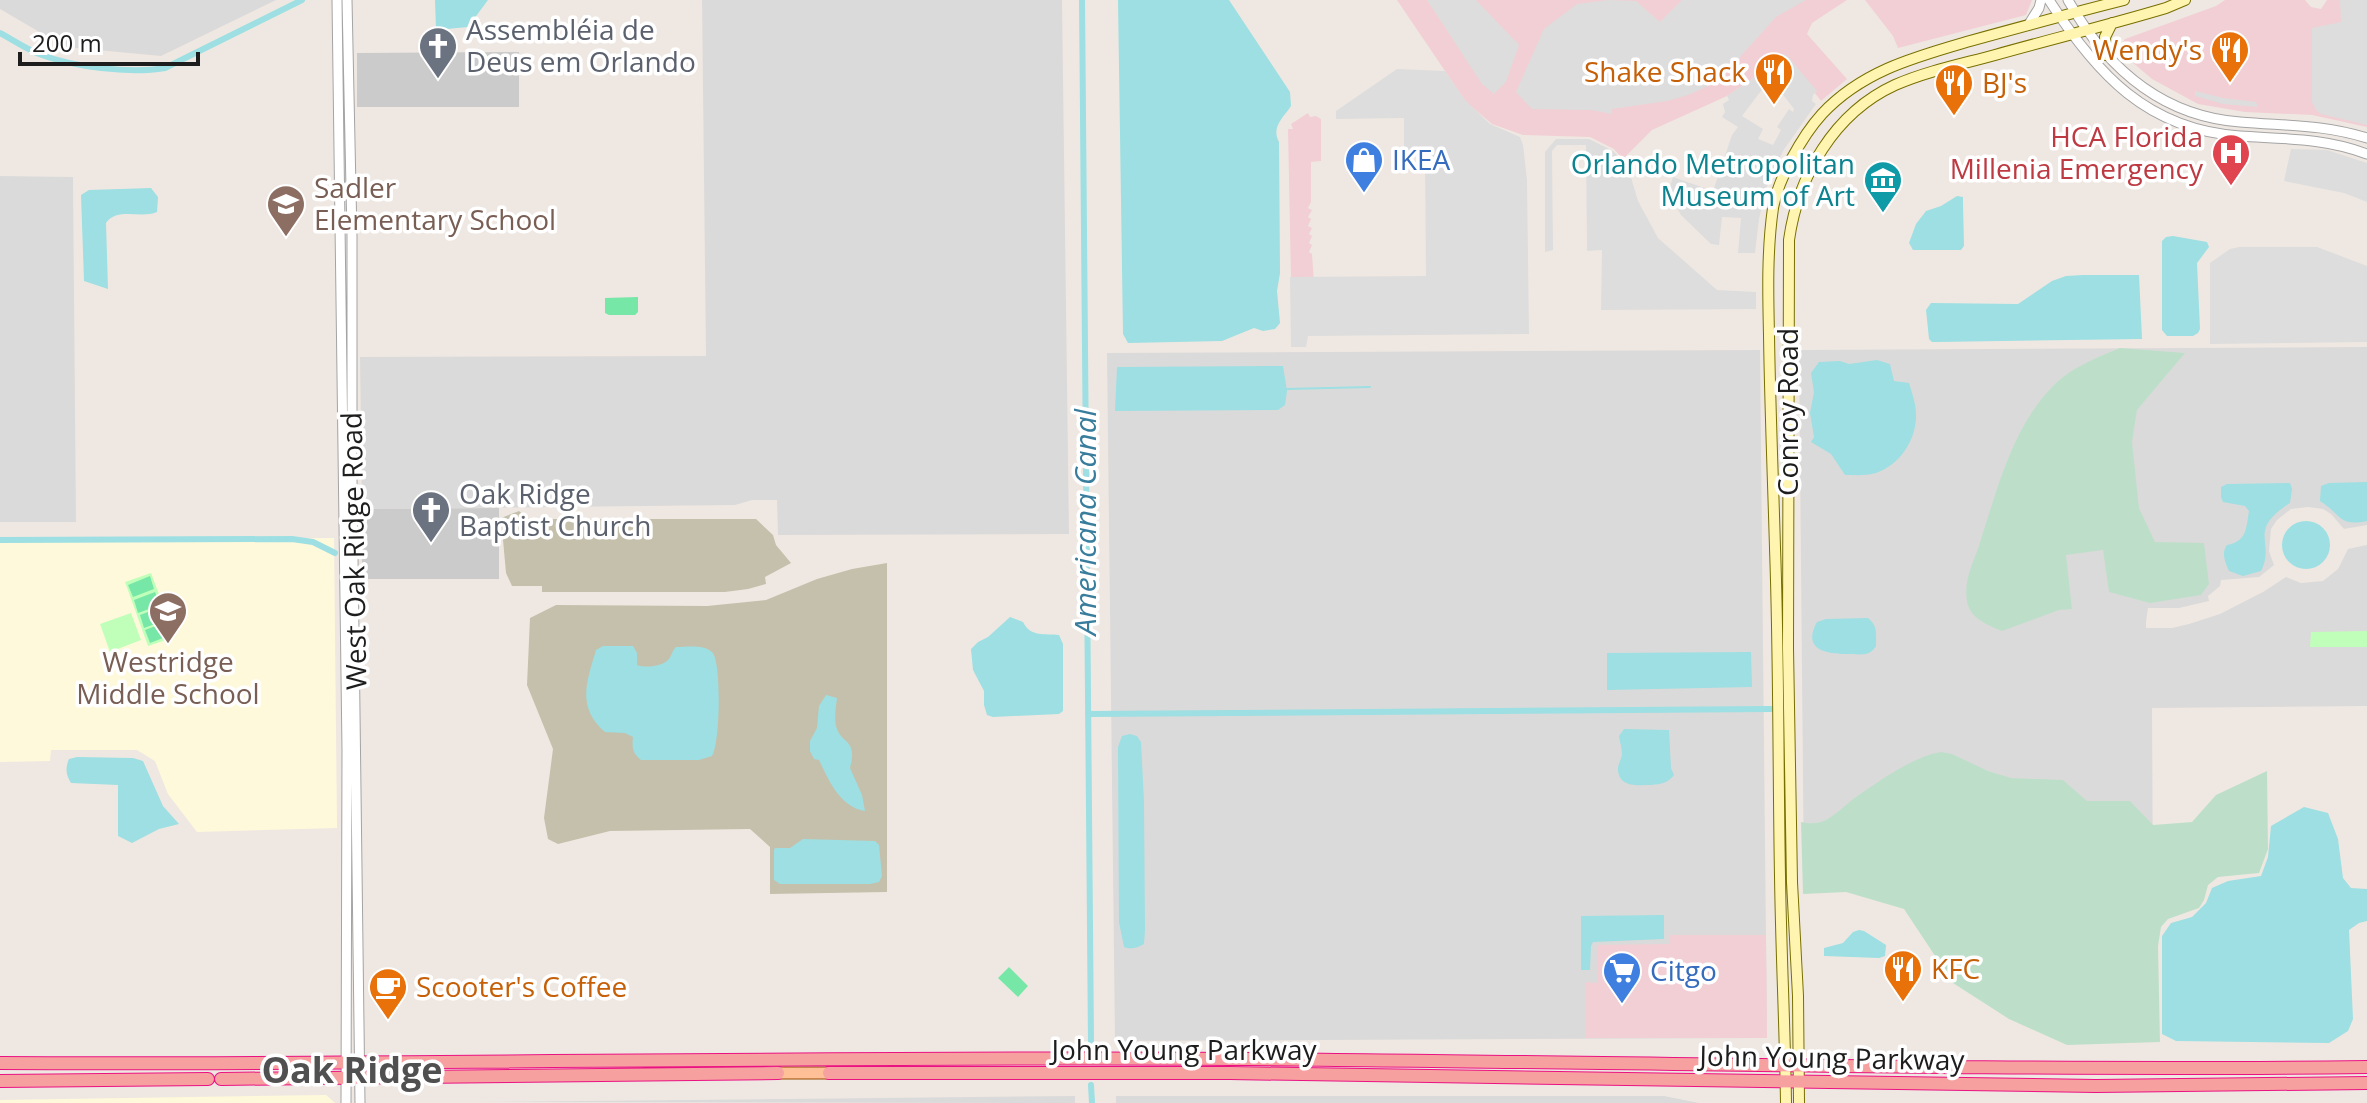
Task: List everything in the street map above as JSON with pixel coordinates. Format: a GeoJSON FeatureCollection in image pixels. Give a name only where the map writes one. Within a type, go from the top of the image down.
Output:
{"type":"FeatureCollection","features":[{"type":"Feature","properties":{"kind":"highway","name":"John Young Parkway"},"geometry":{"type":"LineString","coordinates":[[0,1063],[855,1058],[1253,1059],[2079,1069],[2367,1067]]}},
{"type":"Feature","properties":{"kind":"highway"},"geometry":{"type":"LineString","coordinates":[[829,1073],[855,1058]]}},
{"type":"Feature","properties":{"kind":"highway"},"geometry":{"type":"LineString","coordinates":[[1230,1073],[1253,1059]]}},
{"type":"Feature","properties":{"kind":"highway"},"geometry":{"type":"LineString","coordinates":[[2073,1084],[2079,1076],[2169,1075],[2189,1068]]}},
{"type":"Feature","properties":{"kind":"highway"},"geometry":{"type":"LineString","coordinates":[[2044,1084],[2069,1080],[2079,1069]]}},
{"type":"Feature","properties":{"kind":"highway","name":"John Young Parkway"},"geometry":{"type":"LineString","coordinates":[[221,1079],[778,1073]]}},
{"type":"Feature","properties":{"kind":"highway","name":"John Young Parkway"},"geometry":{"type":"LineString","coordinates":[[829,1073],[1230,1073],[2044,1084],[2367,1083]]}},
{"type":"Feature","properties":{"kind":"highway","name":"John Young Parkway"},"geometry":{"type":"LineString","coordinates":[[0,1081],[208,1079]]}},
{"type":"Feature","properties":{"kind":"main road","name":"Conroy Road"},"geometry":{"type":"LineString","coordinates":[[1792,1082],[1780,889],[1777,605],[1769,389],[1768,263],[1774,203],[1791,161],[1807,135],[1819,118],[1853,86],[1917,56],[2124,0]]}},
{"type":"Feature","properties":{"kind":"main road","name":"Conroy Road"},"geometry":{"type":"LineString","coordinates":[[1792,1066],[1798,996],[1792,882],[1788,568],[1788,269],[1793,214],[1810,169],[1823,147],[1852,114],[1893,86],[2185,0]]}},
{"type":"Feature","properties":{"kind":"main road"},"geometry":{"type":"LineString","coordinates":[[2106,55],[2105,37],[2112,23]]}},
{"type":"Feature","properties":{"kind":"main road","name":"John Young Parkway"},"geometry":{"type":"LineString","coordinates":[[778,1073],[829,1073]]}},
{"type":"Feature","properties":{"kind":"main road","name":"John Young Parkway"},"geometry":{"type":"LineString","coordinates":[[208,1079],[221,1079]]}},
{"type":"Feature","properties":{"kind":"main road"},"geometry":{"type":"LineString","coordinates":[[1786,1103],[1792,1082]]}},
{"type":"Feature","properties":{"kind":"main road"},"geometry":{"type":"LineString","coordinates":[[1792,1082],[1799,1103]]}},
{"type":"Feature","properties":{"kind":"street"},"geometry":{"type":"LineString","coordinates":[[2029,24],[2041,0]]}},
{"type":"Feature","properties":{"kind":"street"},"geometry":{"type":"LineString","coordinates":[[2049,0],[2093,62],[2112,82],[2167,118],[2211,133],[2315,140],[2367,154]]}},
{"type":"Feature","properties":{"kind":"street"},"geometry":{"type":"LineString","coordinates":[[2068,0],[2106,55],[2122,72],[2155,96],[2195,114],[2239,122],[2316,126],[2367,138]]}},
{"type":"Feature","properties":{"kind":"street","name":"West Oak Ridge Road"},"geometry":{"type":"LineString","coordinates":[[340,1],[338,114],[342,365],[348,473],[352,478],[356,729],[352,839]]}},
{"type":"Feature","properties":{"kind":"street","name":"West Oak Ridge Road"},"geometry":{"type":"LineString","coordinates":[[340,1],[352,246],[345,641],[352,839],[352,1078],[346,1103]]}},
{"type":"Feature","properties":{"kind":"street"},"geometry":{"type":"LineString","coordinates":[[338,114],[344,120],[344,152],[349,154]]}},
{"type":"Feature","properties":{"kind":"street"},"geometry":{"type":"LineString","coordinates":[[339,193],[344,199],[344,228],[352,246]]}},
{"type":"Feature","properties":{"kind":"street"},"geometry":{"type":"LineString","coordinates":[[345,641],[350,646],[350,709],[356,729]]}},
{"type":"Feature","properties":{"kind":"street","name":"West Oak Ridge Road"},"geometry":{"type":"LineString","coordinates":[[352,1078],[360,1103]]}},
{"type":"Feature","properties":{"kind":"shaded area"},"geometry":{"type":"Polygon","coordinates":[[[0,0],[276,0],[161,56],[65,47],[0,9],[0,0]]]}},
{"type":"Feature","properties":{"kind":"shaded area"},"geometry":{"type":"Polygon","coordinates":[[[702,0],[1062,0],[1069,534],[778,535],[777,500],[752,500],[735,505],[362,509],[360,357],[706,356],[702,0]]]}},
{"type":"Feature","properties":{"kind":"shaded area"},"geometry":{"type":"Polygon","coordinates":[[[1397,0],[1847,0],[1812,23],[1807,34],[1847,79],[1821,101],[1786,55],[1781,58],[1777,55],[1751,80],[1727,96],[1652,130],[1623,159],[1614,149],[1590,137],[1523,135],[1492,124],[1466,102],[1397,0]]]}},
{"type":"Feature","properties":{"kind":"shaded area"},"geometry":{"type":"Polygon","coordinates":[[[1427,0],[1476,0],[1519,45],[1506,82],[1494,94],[1482,84],[1427,0]]]}},
{"type":"Feature","properties":{"kind":"shaded area"},"geometry":{"type":"Polygon","coordinates":[[[1608,0],[1636,1],[1660,22],[1682,0],[1806,0],[1776,17],[1740,57],[1740,62],[1704,88],[1688,95],[1612,109],[1612,114],[1591,110],[1532,109],[1516,92],[1544,29],[1577,4],[1608,0]]]}},
{"type":"Feature","properties":{"kind":"shaded area"},"geometry":{"type":"Polygon","coordinates":[[[1865,0],[2032,0],[2026,15],[1898,48],[1893,36],[1865,0]]]}},
{"type":"Feature","properties":{"kind":"shaded area"},"geometry":{"type":"Polygon","coordinates":[[[2225,0],[2305,0],[2311,7],[2321,9],[2327,0],[2367,0],[2367,127],[2312,115],[2245,112],[2198,104],[2152,79],[2118,50],[2125,39],[2225,0]]]}},
{"type":"Feature","properties":{"kind":"shaded area"},"geometry":{"type":"Polygon","coordinates":[[[2340,0],[2367,0],[2367,125],[2321,114],[2312,102],[2312,28],[2341,22],[2340,0]]]}},
{"type":"Feature","properties":{"kind":"shaded area","name":"Assembléia de Deus em Orlando"},"geometry":{"type":"Polygon","coordinates":[[[519,52],[519,107],[357,107],[357,53],[519,52]]]}},
{"type":"Feature","properties":{"kind":"shaded area"},"geometry":{"type":"Polygon","coordinates":[[[1777,54],[1781,58],[1786,54],[1817,91],[1812,101],[1816,104],[1783,151],[1767,186],[1755,253],[1738,253],[1741,218],[1722,217],[1719,245],[1711,244],[1681,215],[1668,193],[1673,177],[1713,191],[1732,135],[1738,127],[1722,117],[1725,112],[1723,104],[1729,100],[1727,96],[1751,80],[1777,54]],[[1767,83],[1742,116],[1763,129],[1758,139],[1773,145],[1781,130],[1777,127],[1789,109],[1793,112],[1794,109],[1775,84],[1767,83]]]}},
{"type":"Feature","properties":{"kind":"shaded area"},"geometry":{"type":"Polygon","coordinates":[[[1397,69],[1445,71],[1465,100],[1490,124],[1520,137],[1527,180],[1529,334],[1308,336],[1306,347],[1291,347],[1290,277],[1426,276],[1425,155],[1404,155],[1404,118],[1336,119],[1336,111],[1397,69]]]}},
{"type":"Feature","properties":{"kind":"shaded area"},"geometry":{"type":"Polygon","coordinates":[[[2195,91],[2256,102],[2258,107],[2223,104],[2195,96],[2195,91]]]}},
{"type":"Feature","properties":{"kind":"shaded area"},"geometry":{"type":"Polygon","coordinates":[[[1308,113],[1310,117],[1321,119],[1321,161],[1311,162],[1311,202],[1308,208],[1312,210],[1308,226],[1312,228],[1309,252],[1312,254],[1314,283],[1291,279],[1288,129],[1293,129],[1291,124],[1308,113]]]}},
{"type":"Feature","properties":{"kind":"shaded area"},"geometry":{"type":"Polygon","coordinates":[[[1556,139],[1589,139],[1613,151],[1628,167],[1638,201],[1658,238],[1717,290],[1756,292],[1756,309],[1601,310],[1602,250],[1587,251],[1586,145],[1557,145],[1552,151],[1553,250],[1545,252],[1545,152],[1556,139]]]}},
{"type":"Feature","properties":{"kind":"shaded area"},"geometry":{"type":"Polygon","coordinates":[[[2291,149],[2327,150],[2367,163],[2367,202],[2344,193],[2284,181],[2291,149]]]}},
{"type":"Feature","properties":{"kind":"shaded area"},"geometry":{"type":"Polygon","coordinates":[[[0,176],[73,177],[76,522],[0,522],[0,176]]]}},
{"type":"Feature","properties":{"kind":"shaded area"},"geometry":{"type":"Polygon","coordinates":[[[2317,247],[2367,266],[2367,342],[2210,344],[2210,263],[2230,249],[2317,247]]]}},
{"type":"Feature","properties":{"kind":"shaded area"},"geometry":{"type":"Polygon","coordinates":[[[2367,347],[2367,525],[2344,529],[2323,509],[2291,509],[2271,529],[2269,551],[2274,565],[2259,577],[2221,580],[2220,586],[2208,596],[2209,601],[2179,608],[2148,608],[2146,628],[2172,628],[2220,614],[2286,577],[2301,583],[2323,581],[2338,569],[2348,549],[2367,545],[2367,706],[2152,708],[2153,887],[1804,889],[1799,350],[2367,347]]]}},
{"type":"Feature","properties":{"kind":"shaded area"},"geometry":{"type":"Polygon","coordinates":[[[1760,350],[1767,1038],[1115,1041],[1107,353],[1760,350]]]}},
{"type":"Feature","properties":{"kind":"shaded area","name":"Oak Ridge Baptist Church"},"geometry":{"type":"Polygon","coordinates":[[[499,508],[499,579],[362,579],[362,509],[499,508]]]}},
{"type":"Feature","properties":{"kind":"shaded area"},"geometry":{"type":"Polygon","coordinates":[[[519,511],[529,519],[756,519],[773,535],[776,545],[791,563],[765,577],[766,584],[725,592],[542,592],[542,586],[512,586],[506,573],[501,518],[519,511]]]}},
{"type":"Feature","properties":{"kind":"shaded area","name":"Westridge Middle School"},"geometry":{"type":"Polygon","coordinates":[[[334,538],[337,828],[197,832],[168,794],[155,761],[137,750],[51,750],[50,761],[0,762],[0,540],[334,538]]]}},
{"type":"Feature","properties":{"kind":"shaded area"},"geometry":{"type":"Polygon","coordinates":[[[887,563],[887,892],[770,894],[770,847],[750,829],[610,831],[558,844],[548,839],[544,818],[553,749],[527,685],[530,618],[556,605],[707,606],[766,600],[817,579],[887,563]]]}},
{"type":"Feature","properties":{"kind":"shaded area"},"geometry":{"type":"Polygon","coordinates":[[[1670,935],[1766,935],[1767,1038],[1585,1038],[1585,982],[1598,983],[1598,945],[1669,944],[1670,935]]]}},
{"type":"Feature","properties":{"kind":"shaded area"},"geometry":{"type":"Polygon","coordinates":[[[326,1095],[335,1103],[0,1103],[0,1100],[326,1095]]]}},
{"type":"Feature","properties":{"kind":"shaded area"},"geometry":{"type":"Polygon","coordinates":[[[1075,1096],[1075,1103],[478,1102],[1075,1096]]]}},
{"type":"Feature","properties":{"kind":"shaded area"},"geometry":{"type":"Polygon","coordinates":[[[1116,1096],[1664,1096],[1699,1103],[1116,1103],[1116,1096]]]}},
{"type":"Feature","properties":{"kind":"green space"},"geometry":{"type":"Polygon","coordinates":[[[638,297],[638,312],[635,315],[605,313],[605,298],[638,297]]]}},
{"type":"Feature","properties":{"kind":"green space"},"geometry":{"type":"Polygon","coordinates":[[[2120,348],[2185,353],[2137,410],[2132,442],[2139,508],[2155,542],[2204,543],[2209,584],[2201,595],[2150,603],[2109,592],[2103,550],[2066,555],[2072,609],[2059,610],[2002,631],[1980,620],[1972,612],[1966,592],[1971,568],[2010,455],[2029,417],[2056,383],[2078,367],[2120,348]]]}},
{"type":"Feature","properties":{"kind":"green space"},"geometry":{"type":"Polygon","coordinates":[[[151,573],[175,637],[148,646],[125,582],[151,573]]]}},
{"type":"Feature","properties":{"kind":"green space"},"geometry":{"type":"Polygon","coordinates":[[[150,576],[154,589],[133,597],[128,585],[150,576]]]}},
{"type":"Feature","properties":{"kind":"green space"},"geometry":{"type":"Polygon","coordinates":[[[155,592],[160,605],[138,613],[134,600],[155,592]]]}},
{"type":"Feature","properties":{"kind":"green space"},"geometry":{"type":"Polygon","coordinates":[[[161,607],[166,620],[144,628],[140,615],[161,607]]]}},
{"type":"Feature","properties":{"kind":"green space"},"geometry":{"type":"Polygon","coordinates":[[[131,613],[141,640],[110,652],[100,624],[131,613]]]}},
{"type":"Feature","properties":{"kind":"green space"},"geometry":{"type":"Polygon","coordinates":[[[166,622],[171,635],[150,643],[145,630],[166,622]]]}},
{"type":"Feature","properties":{"kind":"green space"},"geometry":{"type":"Polygon","coordinates":[[[2367,631],[2367,647],[2310,647],[2311,632],[2367,631]]]}},
{"type":"Feature","properties":{"kind":"green space"},"geometry":{"type":"Polygon","coordinates":[[[1941,752],[2011,778],[2063,780],[2087,801],[2130,801],[2153,825],[2192,822],[2216,795],[2267,771],[2268,849],[2259,873],[2218,877],[2208,885],[2199,908],[2168,919],[2161,927],[2158,946],[2160,1042],[2067,1045],[2009,1019],[1953,983],[1904,909],[1846,892],[1803,894],[1801,822],[1826,820],[1897,770],[1941,752]]]}},
{"type":"Feature","properties":{"kind":"green space"},"geometry":{"type":"Polygon","coordinates":[[[1009,967],[1028,986],[1018,997],[998,978],[1009,967]]]}},
{"type":"Feature","properties":{"kind":"water"},"geometry":{"type":"Polygon","coordinates":[[[435,0],[488,0],[468,27],[436,30],[435,0]]]}},
{"type":"Feature","properties":{"kind":"water"},"geometry":{"type":"Polygon","coordinates":[[[1118,0],[1229,0],[1290,92],[1291,106],[1276,132],[1279,142],[1280,273],[1277,291],[1280,323],[1275,329],[1263,331],[1254,328],[1222,341],[1128,343],[1123,334],[1118,0]]]}},
{"type":"Feature","properties":{"kind":"water"},"geometry":{"type":"Polygon","coordinates":[[[151,188],[158,197],[157,212],[123,214],[106,223],[108,289],[84,281],[81,195],[89,190],[151,188]]]}},
{"type":"Feature","properties":{"kind":"water"},"geometry":{"type":"Polygon","coordinates":[[[1957,196],[1963,197],[1964,246],[1961,250],[1913,250],[1909,243],[1916,224],[1926,211],[1957,196]]]}},
{"type":"Feature","properties":{"kind":"water"},"geometry":{"type":"Polygon","coordinates":[[[2173,236],[2207,242],[2209,247],[2197,263],[2200,329],[2193,336],[2167,336],[2162,330],[2162,241],[2173,236]]]}},
{"type":"Feature","properties":{"kind":"water"},"geometry":{"type":"Polygon","coordinates":[[[2083,275],[2139,275],[2142,339],[1932,342],[1929,339],[1926,310],[1931,303],[2018,304],[2052,281],[2083,275]]]}},
{"type":"Feature","properties":{"kind":"water"},"geometry":{"type":"Polygon","coordinates":[[[1877,360],[1890,364],[1894,381],[1909,383],[1916,410],[1914,433],[1905,450],[1885,469],[1868,475],[1845,475],[1831,454],[1811,442],[1814,437],[1810,413],[1814,392],[1811,373],[1819,362],[1849,364],[1877,360]]]}},
{"type":"Feature","properties":{"kind":"water"},"geometry":{"type":"Polygon","coordinates":[[[1283,366],[1287,391],[1285,405],[1278,410],[1115,411],[1117,367],[1283,366]]]}},
{"type":"Feature","properties":{"kind":"water"},"geometry":{"type":"Polygon","coordinates":[[[2367,482],[2367,521],[2346,521],[2320,501],[2321,486],[2367,482]]]}},
{"type":"Feature","properties":{"kind":"water"},"geometry":{"type":"Polygon","coordinates":[[[2290,483],[2290,503],[2269,521],[2265,529],[2266,552],[2261,571],[2243,576],[2229,571],[2224,558],[2225,548],[2242,537],[2249,511],[2245,506],[2223,502],[2221,487],[2227,484],[2290,483]]]}},
{"type":"Feature","properties":{"kind":"water"},"geometry":{"type":"Polygon","coordinates":[[[2306,521],[2315,522],[2323,528],[2329,536],[2329,554],[2323,562],[2315,568],[2306,569],[2297,568],[2289,562],[2283,554],[2282,545],[2283,536],[2289,528],[2297,522],[2306,521]]]}},
{"type":"Feature","properties":{"kind":"water"},"geometry":{"type":"Polygon","coordinates":[[[1010,617],[1023,622],[1034,633],[1059,635],[1063,644],[1063,711],[1059,714],[987,715],[984,691],[973,670],[971,649],[1010,617]]]}},
{"type":"Feature","properties":{"kind":"water"},"geometry":{"type":"Polygon","coordinates":[[[1868,618],[1876,634],[1876,646],[1866,654],[1830,653],[1814,644],[1812,638],[1817,622],[1868,618]]]}},
{"type":"Feature","properties":{"kind":"water"},"geometry":{"type":"Polygon","coordinates":[[[603,646],[633,646],[637,653],[637,665],[644,666],[666,662],[676,647],[700,647],[712,652],[717,670],[719,703],[712,756],[699,760],[641,760],[633,750],[633,737],[625,733],[605,732],[596,723],[590,713],[586,693],[596,650],[603,646]]]}},
{"type":"Feature","properties":{"kind":"water"},"geometry":{"type":"Polygon","coordinates":[[[1751,652],[1752,687],[1607,690],[1607,653],[1751,652]]]}},
{"type":"Feature","properties":{"kind":"water"},"geometry":{"type":"Polygon","coordinates":[[[826,695],[837,698],[836,726],[852,751],[850,768],[862,795],[865,811],[842,799],[819,760],[814,759],[810,751],[819,706],[826,695]]]}},
{"type":"Feature","properties":{"kind":"water"},"geometry":{"type":"Polygon","coordinates":[[[1624,729],[1669,730],[1672,778],[1651,785],[1629,784],[1621,779],[1618,767],[1622,755],[1619,736],[1624,729]]]}},
{"type":"Feature","properties":{"kind":"water"},"geometry":{"type":"Polygon","coordinates":[[[1122,736],[1137,736],[1141,742],[1144,802],[1144,944],[1132,948],[1124,947],[1119,922],[1118,747],[1122,736]]]}},
{"type":"Feature","properties":{"kind":"water"},"geometry":{"type":"Polygon","coordinates":[[[69,759],[143,761],[163,806],[179,824],[159,829],[132,843],[118,836],[118,785],[71,783],[67,765],[69,759]]]}},
{"type":"Feature","properties":{"kind":"water"},"geometry":{"type":"Polygon","coordinates":[[[2304,807],[2328,813],[2338,839],[2343,878],[2351,888],[2367,889],[2367,921],[2349,930],[2353,1019],[2348,1031],[2329,1043],[2176,1041],[2162,1034],[2162,936],[2171,923],[2192,917],[2206,903],[2212,888],[2228,881],[2261,876],[2268,857],[2271,826],[2304,807]]]}},
{"type":"Feature","properties":{"kind":"water"},"geometry":{"type":"Polygon","coordinates":[[[803,839],[875,841],[879,845],[882,876],[879,882],[780,884],[774,880],[775,848],[790,848],[803,839]]]}},
{"type":"Feature","properties":{"kind":"water"},"geometry":{"type":"Polygon","coordinates":[[[1664,915],[1664,939],[1593,942],[1590,970],[1581,970],[1581,916],[1664,915]]]}},
{"type":"Feature","properties":{"kind":"water"},"geometry":{"type":"Polygon","coordinates":[[[1859,930],[1886,945],[1885,956],[1824,956],[1824,948],[1843,943],[1859,930]]]}},
{"type":"Feature","properties":{"kind":"waterway"},"geometry":{"type":"LineString","coordinates":[[0,33],[34,52],[68,63],[118,70],[151,70],[165,68],[302,0]]}},
{"type":"Feature","properties":{"kind":"waterway","name":"Americana Canal"},"geometry":{"type":"LineString","coordinates":[[1082,0],[1091,1043]]}},
{"type":"Feature","properties":{"kind":"waterway"},"geometry":{"type":"LineString","coordinates":[[1286,389],[1370,387]]}},
{"type":"Feature","properties":{"kind":"waterway"},"geometry":{"type":"LineString","coordinates":[[0,540],[292,539],[313,542],[335,553]]}},
{"type":"Feature","properties":{"kind":"waterway"},"geometry":{"type":"LineString","coordinates":[[1088,714],[1771,709]]}},
{"type":"Feature","properties":{"kind":"waterway","name":"Americana Canal"},"geometry":{"type":"LineString","coordinates":[[1091,1085],[1092,1103]]}},
{"type":"Feature","properties":{"kind":"place","name":"Assembléia de Deus em Orlando"},"geometry":{"type":"Point","coordinates":[438,80]}},
{"type":"Feature","properties":{"kind":"place","name":"Wendy's"},"geometry":{"type":"Point","coordinates":[2230,84]}},
{"type":"Feature","properties":{"kind":"place","name":"Shake Shack"},"geometry":{"type":"Point","coordinates":[1774,106]}},
{"type":"Feature","properties":{"kind":"place","name":"BJ's"},"geometry":{"type":"Point","coordinates":[1954,117]}},
{"type":"Feature","properties":{"kind":"place","name":"HCA Florida Millenia Emergency"},"geometry":{"type":"Point","coordinates":[2231,187]}},
{"type":"Feature","properties":{"kind":"place","name":"IKEA"},"geometry":{"type":"Point","coordinates":[1364,194]}},
{"type":"Feature","properties":{"kind":"place","name":"Orlando Metropolitan Museum of Art"},"geometry":{"type":"Point","coordinates":[1883,214]}},
{"type":"Feature","properties":{"kind":"place","name":"Sadler Elementary School"},"geometry":{"type":"Point","coordinates":[286,238]}},
{"type":"Feature","properties":{"kind":"place","name":"Oak Ridge Baptist Church"},"geometry":{"type":"Point","coordinates":[431,544]}},
{"type":"Feature","properties":{"kind":"place","name":"Westridge Middle School"},"geometry":{"type":"Point","coordinates":[168,645]}},
{"type":"Feature","properties":{"kind":"place","name":"KFC"},"geometry":{"type":"Point","coordinates":[1903,1003]}},
{"type":"Feature","properties":{"kind":"place","name":"Citgo"},"geometry":{"type":"Point","coordinates":[1622,1005]}},
{"type":"Feature","properties":{"kind":"place","name":"Scooter's Coffee"},"geometry":{"type":"Point","coordinates":[388,1021]}},
{"type":"Feature","properties":{"kind":"district","name":"Oak Ridge"},"geometry":{"type":"Point","coordinates":[352,1070]}}]}
